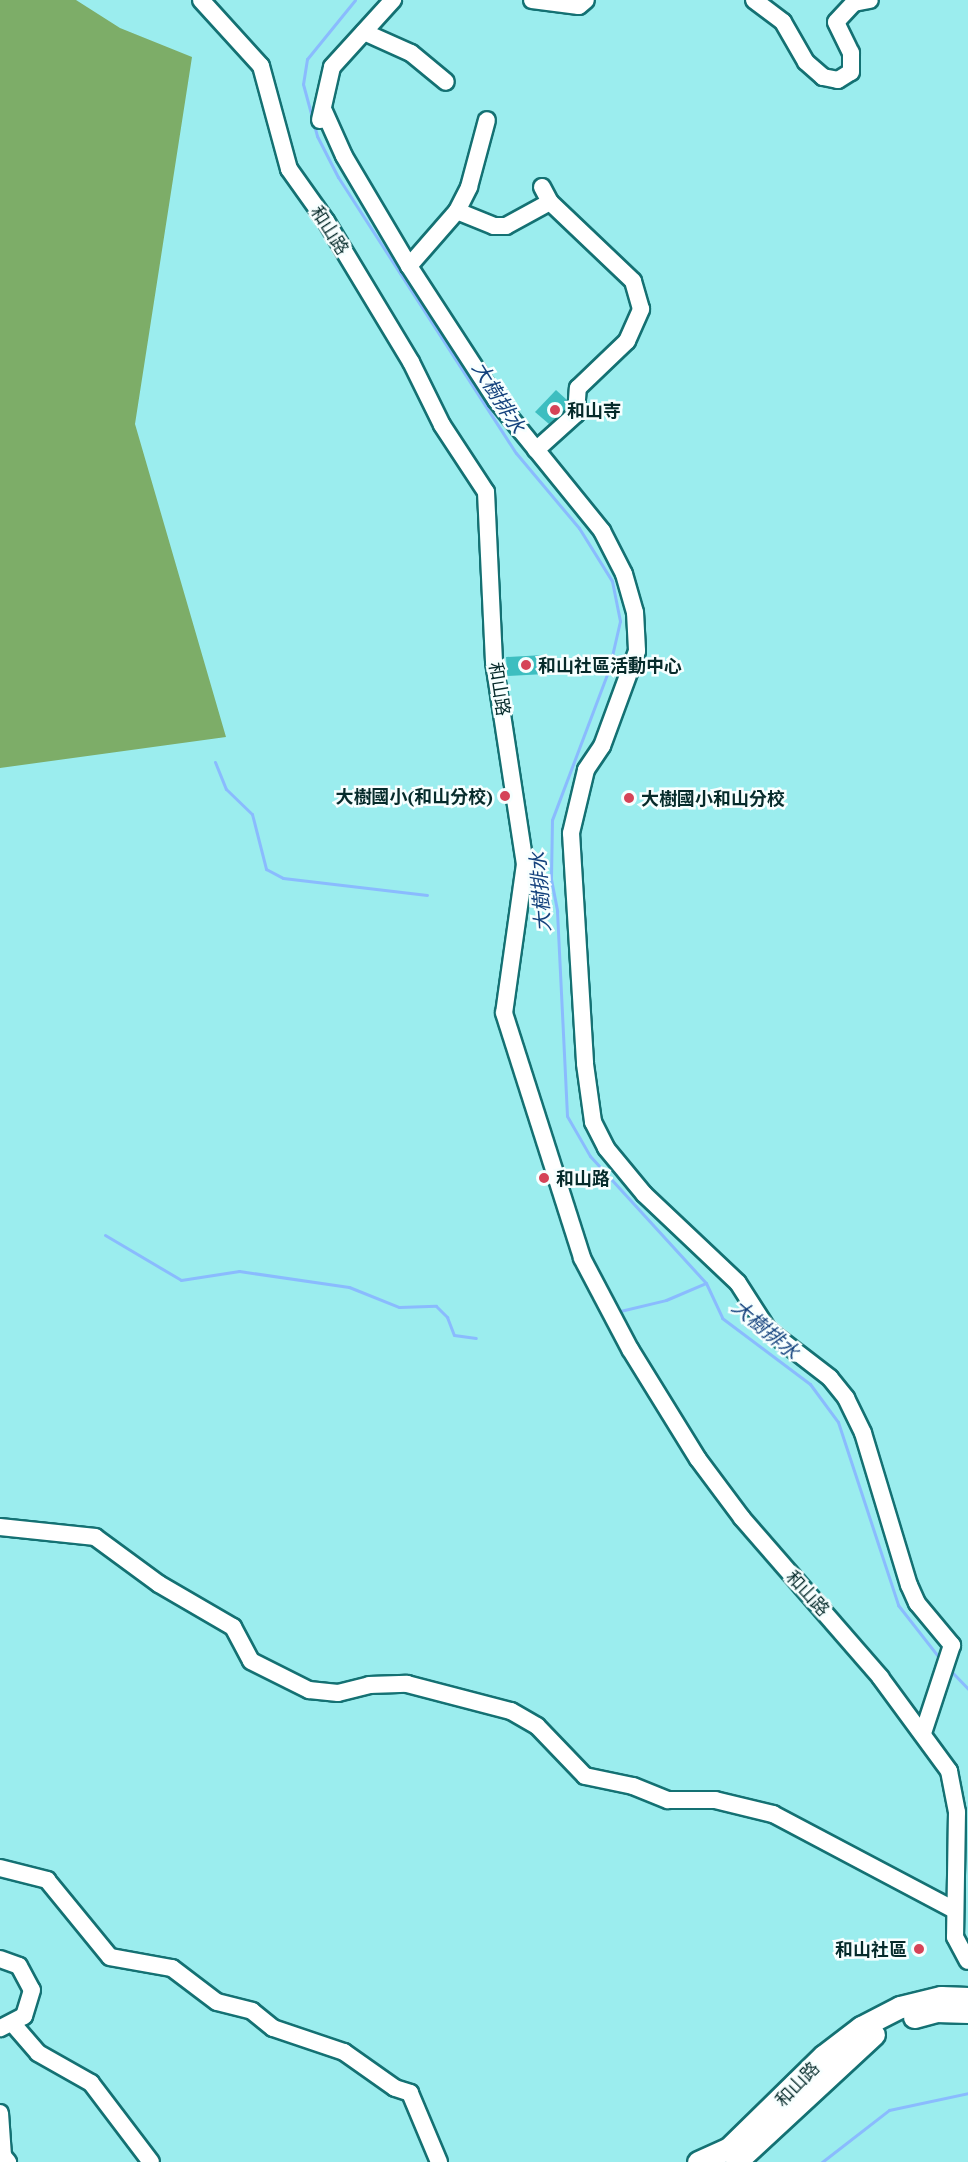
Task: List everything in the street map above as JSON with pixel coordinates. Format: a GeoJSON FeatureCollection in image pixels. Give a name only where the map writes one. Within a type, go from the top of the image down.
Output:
{"type":"FeatureCollection","features":[{"type":"Feature","properties":{"kind":"main road","name":"和山路"},"geometry":{"type":"LineString","coordinates":[[698,2162],[729,2148],[823,2056],[861,2027],[900,2007],[941,1997],[968,1998]]}},
{"type":"Feature","properties":{"kind":"main road","name":"和山路"},"geometry":{"type":"LineString","coordinates":[[736,2162],[870,2036],[903,2020],[936,2012],[968,2012]]}},
{"type":"Feature","properties":{"kind":"street","name":"和山路"},"geometry":{"type":"LineString","coordinates":[[201,0],[261,66],[289,170],[326,221],[411,362],[442,425],[486,492],[494,662],[525,864],[504,1012],[582,1258],[630,1349],[698,1459],[922,1733],[956,1791],[954,1910],[956,1937],[968,1961]]}},
{"type":"Feature","properties":{"kind":"street"},"geometry":{"type":"LineString","coordinates":[[318,126],[332,67],[393,0]]}},
{"type":"Feature","properties":{"kind":"street"},"geometry":{"type":"LineString","coordinates":[[531,0],[579,6],[586,0]]}},
{"type":"Feature","properties":{"kind":"street"},"geometry":{"type":"LineString","coordinates":[[754,0],[783,22],[806,62],[823,77],[838,80],[851,72],[851,53],[836,22],[854,3],[870,0]]}},
{"type":"Feature","properties":{"kind":"street"},"geometry":{"type":"LineString","coordinates":[[364,32],[411,53],[446,82]]}},
{"type":"Feature","properties":{"kind":"street"},"geometry":{"type":"LineString","coordinates":[[323,109],[345,156],[409,266],[496,400],[602,531],[624,574],[636,628],[637,651],[606,736],[586,770],[571,833],[585,1064],[592,1122],[606,1148],[644,1194],[738,1283],[768,1330],[831,1378],[846,1398],[863,1433],[909,1585],[917,1603],[951,1648],[940,1672],[922,1733]]}},
{"type":"Feature","properties":{"kind":"street"},"geometry":{"type":"LineString","coordinates":[[409,266],[457,211],[469,187],[486,120]]}},
{"type":"Feature","properties":{"kind":"street"},"geometry":{"type":"LineString","coordinates":[[536,450],[576,414],[578,388],[627,341],[641,309],[633,281],[550,202],[542,187]]}},
{"type":"Feature","properties":{"kind":"street"},"geometry":{"type":"LineString","coordinates":[[457,211],[494,226],[506,226],[550,202]]}},
{"type":"Feature","properties":{"kind":"street"},"geometry":{"type":"LineString","coordinates":[[0,1527],[95,1537],[233,1627],[251,1661],[309,1690],[338,1693],[369,1685],[407,1684],[511,1711],[537,1726],[585,1776],[633,1786],[668,1800],[715,1800],[773,1814],[954,1910]]}},
{"type":"Feature","properties":{"kind":"street"},"geometry":{"type":"LineString","coordinates":[[0,1868],[47,1880],[110,1957],[172,1968],[217,2002],[252,2011],[273,2028],[344,2052],[395,2088],[410,2093],[439,2162]]}},
{"type":"Feature","properties":{"kind":"street"},"geometry":{"type":"LineString","coordinates":[[0,1959],[19,1966],[32,1990],[31,2004],[7,2026],[38,2053],[91,2083],[151,2162]]}},
{"type":"Feature","properties":{"kind":"street"},"geometry":{"type":"LineString","coordinates":[[0,2113],[3,2156],[8,2162]]}},
{"type":"Feature","properties":{"kind":"green space"},"geometry":{"type":"Polygon","coordinates":[[[0,0],[76,0],[120,28],[192,57],[135,424],[226,737],[0,768],[0,0]]]}},
{"type":"Feature","properties":{"kind":"building","name":"和山寺"},"geometry":{"type":"Polygon","coordinates":[[[556,390],[567,400],[566,409],[549,424],[535,412],[556,390]]]}},
{"type":"Feature","properties":{"kind":"building","name":"和山社區活動中心"},"geometry":{"type":"Polygon","coordinates":[[[544,655],[545,674],[507,676],[506,657],[544,655]]]}},
{"type":"Feature","properties":{"kind":"waterway","name":"大樹排水"},"geometry":{"type":"LineString","coordinates":[[355,0],[307,59],[303,84],[317,136],[338,177],[516,453],[579,528],[612,581],[620,621],[609,669],[552,820],[551,879],[557,911],[567,1116],[590,1156],[706,1283],[722,1318],[810,1384],[838,1422],[898,1605],[941,1660]]}},
{"type":"Feature","properties":{"kind":"waterway"},"geometry":{"type":"LineString","coordinates":[[215,762],[226,789],[252,814],[266,869],[283,878],[427,895]]}},
{"type":"Feature","properties":{"kind":"waterway"},"geometry":{"type":"LineString","coordinates":[[105,1235],[181,1280],[239,1271],[349,1287],[399,1307],[436,1306],[447,1317],[454,1335],[476,1338]]}},
{"type":"Feature","properties":{"kind":"waterway"},"geometry":{"type":"LineString","coordinates":[[616,1312],[666,1300],[706,1283]]}},
{"type":"Feature","properties":{"kind":"waterway","name":"大樹排水"},"geometry":{"type":"LineString","coordinates":[[949,1669],[968,1689]]}},
{"type":"Feature","properties":{"kind":"waterway"},"geometry":{"type":"LineString","coordinates":[[822,2162],[889,2110],[968,2093]]}},
{"type":"Feature","properties":{"kind":"place","name":"和山寺"},"geometry":{"type":"Point","coordinates":[555,410]}},
{"type":"Feature","properties":{"kind":"place","name":"和山社區活動中心"},"geometry":{"type":"Point","coordinates":[526,665]}},
{"type":"Feature","properties":{"kind":"place","name":"大樹國小(和山分校)"},"geometry":{"type":"Point","coordinates":[505,796]}},
{"type":"Feature","properties":{"kind":"place","name":"大樹國小和山分校"},"geometry":{"type":"Point","coordinates":[629,798]}},
{"type":"Feature","properties":{"kind":"place","name":"和山路"},"geometry":{"type":"Point","coordinates":[544,1178]}},
{"type":"Feature","properties":{"kind":"place","name":"和山社區"},"geometry":{"type":"Point","coordinates":[919,1949]}}]}
